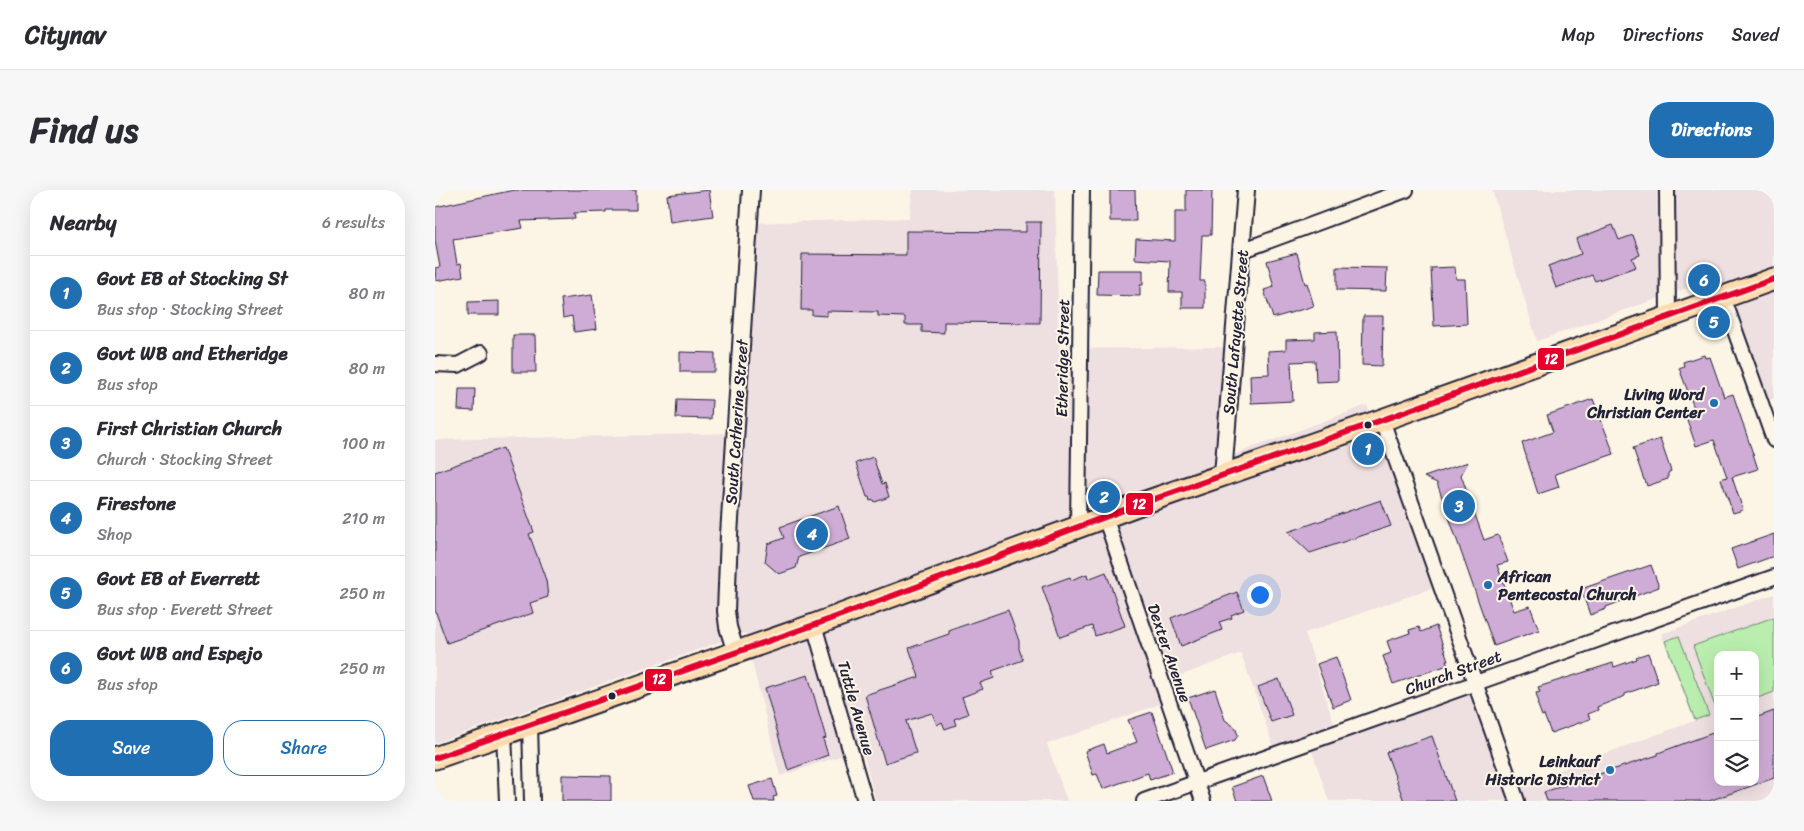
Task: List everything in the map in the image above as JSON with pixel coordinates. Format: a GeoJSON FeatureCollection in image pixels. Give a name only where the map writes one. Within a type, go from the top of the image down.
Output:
{"type":"FeatureCollection","features":[{"type":"Feature","properties":{"kind":"main road"},"geometry":{"type":"LineString","coordinates":[[435,758],[814,625],[1105,517],[1774,279]]}},
{"type":"Feature","properties":{"kind":"street","name":"South Catherine Street"},"geometry":{"type":"LineString","coordinates":[[736,652],[728,627],[726,611],[729,534],[751,190]]}},
{"type":"Feature","properties":{"kind":"street","name":"Etheridge Street"},"geometry":{"type":"LineString","coordinates":[[1078,527],[1082,190]]}},
{"type":"Feature","properties":{"kind":"street","name":"South Lafayette Street"},"geometry":{"type":"LineString","coordinates":[[1223,475],[1246,190]]}},
{"type":"Feature","properties":{"kind":"street"},"geometry":{"type":"LineString","coordinates":[[1241,251],[1406,190]]}},
{"type":"Feature","properties":{"kind":"street"},"geometry":{"type":"LineString","coordinates":[[1667,190],[1668,318]]}},
{"type":"Feature","properties":{"kind":"street"},"geometry":{"type":"LineString","coordinates":[[1723,297],[1774,440]]}},
{"type":"Feature","properties":{"kind":"street"},"geometry":{"type":"LineString","coordinates":[[435,364],[458,365],[481,353]]}},
{"type":"Feature","properties":{"kind":"street"},"geometry":{"type":"LineString","coordinates":[[1382,420],[1517,801]]}},
{"type":"Feature","properties":{"kind":"street","name":"Dexter Avenue"},"geometry":{"type":"LineString","coordinates":[[1105,517],[1203,801]]}},
{"type":"Feature","properties":{"kind":"street","name":"Church Street"},"geometry":{"type":"LineString","coordinates":[[1144,801],[1774,577]]}},
{"type":"Feature","properties":{"kind":"street","name":"Tuttle Avenue"},"geometry":{"type":"LineString","coordinates":[[814,625],[865,801]]}},
{"type":"Feature","properties":{"kind":"street"},"geometry":{"type":"LineString","coordinates":[[530,724],[532,801]]}},
{"type":"Feature","properties":{"kind":"street"},"geometry":{"type":"LineString","coordinates":[[505,734],[507,801]]}},
{"type":"Feature","properties":{"kind":"shaded area"},"geometry":{"type":"Polygon","coordinates":[[[913,190],[1055,190],[1059,349],[1226,347],[1217,461],[1367,405],[1432,588],[1305,633],[1334,724],[1273,745],[1241,653],[1174,678],[1180,697],[1047,744],[1067,801],[876,801],[862,749],[780,776],[745,633],[435,743],[435,440],[741,433],[754,223],[909,218],[913,190]]]}},
{"type":"Feature","properties":{"kind":"shaded area"},"geometry":{"type":"Polygon","coordinates":[[[1492,190],[1774,190],[1774,398],[1766,401],[1719,277],[1537,341],[1492,190]]]}},
{"type":"Feature","properties":{"kind":"shaded area"},"geometry":{"type":"Polygon","coordinates":[[[1774,594],[1774,801],[1329,801],[1311,748],[1469,691],[1505,790],[1694,721],[1661,634],[1774,594]]]}},
{"type":"Feature","properties":{"kind":"green space"},"geometry":{"type":"Polygon","coordinates":[[[1774,617],[1774,692],[1759,698],[1759,651],[1714,651],[1714,704],[1693,646],[1774,617]]]}},
{"type":"Feature","properties":{"kind":"green space"},"geometry":{"type":"Polygon","coordinates":[[[1679,636],[1709,715],[1695,720],[1665,641],[1679,636]]]}},
{"type":"Feature","properties":{"kind":"building"},"geometry":{"type":"Polygon","coordinates":[[[514,190],[636,190],[636,210],[574,213],[575,219],[521,221],[523,228],[453,239],[457,264],[461,263],[463,276],[436,281],[435,268],[440,267],[435,240],[435,207],[514,190]]]}},
{"type":"Feature","properties":{"kind":"building"},"geometry":{"type":"Polygon","coordinates":[[[709,190],[713,216],[670,222],[667,195],[709,190]]]}},
{"type":"Feature","properties":{"kind":"building"},"geometry":{"type":"Polygon","coordinates":[[[1110,190],[1135,190],[1136,221],[1110,221],[1110,190]]]}},
{"type":"Feature","properties":{"kind":"building"},"geometry":{"type":"Polygon","coordinates":[[[1186,190],[1212,190],[1211,235],[1202,235],[1200,281],[1205,281],[1205,308],[1182,308],[1182,292],[1169,292],[1170,261],[1135,259],[1136,239],[1175,241],[1175,212],[1186,212],[1186,190]]]}},
{"type":"Feature","properties":{"kind":"building"},"geometry":{"type":"Polygon","coordinates":[[[1026,222],[1041,222],[1040,323],[944,322],[944,333],[922,332],[922,325],[905,325],[905,317],[878,316],[878,312],[827,311],[827,316],[812,315],[812,310],[801,310],[802,254],[906,255],[906,231],[1026,232],[1026,222]]]}},
{"type":"Feature","properties":{"kind":"building"},"geometry":{"type":"Polygon","coordinates":[[[1613,225],[1619,240],[1633,235],[1640,255],[1632,258],[1636,267],[1595,281],[1592,275],[1556,288],[1548,266],[1581,254],[1576,239],[1613,225]]]}},
{"type":"Feature","properties":{"kind":"building"},"geometry":{"type":"Polygon","coordinates":[[[1297,253],[1305,284],[1307,283],[1314,306],[1273,318],[1264,290],[1274,287],[1267,261],[1297,253]]]}},
{"type":"Feature","properties":{"kind":"building"},"geometry":{"type":"Polygon","coordinates":[[[1337,267],[1387,268],[1386,291],[1337,290],[1337,267]]]}},
{"type":"Feature","properties":{"kind":"building"},"geometry":{"type":"Polygon","coordinates":[[[1455,267],[1456,279],[1465,279],[1467,324],[1434,326],[1431,268],[1455,267]]]}},
{"type":"Feature","properties":{"kind":"building"},"geometry":{"type":"Polygon","coordinates":[[[1098,270],[1143,270],[1143,285],[1140,285],[1140,296],[1097,295],[1098,270]]]}},
{"type":"Feature","properties":{"kind":"building"},"geometry":{"type":"Polygon","coordinates":[[[592,295],[597,329],[574,332],[572,316],[563,318],[561,299],[592,295]]]}},
{"type":"Feature","properties":{"kind":"building"},"geometry":{"type":"Polygon","coordinates":[[[499,301],[499,315],[468,315],[468,302],[499,301]]]}},
{"type":"Feature","properties":{"kind":"building"},"geometry":{"type":"Polygon","coordinates":[[[1363,316],[1383,316],[1382,366],[1362,365],[1363,316]]]}},
{"type":"Feature","properties":{"kind":"building"},"geometry":{"type":"Polygon","coordinates":[[[1337,331],[1338,381],[1316,382],[1315,361],[1291,362],[1293,401],[1251,403],[1250,375],[1269,374],[1268,351],[1286,350],[1286,340],[1315,339],[1315,332],[1337,331]]]}},
{"type":"Feature","properties":{"kind":"building"},"geometry":{"type":"Polygon","coordinates":[[[513,335],[535,335],[536,372],[513,372],[513,335]]]}},
{"type":"Feature","properties":{"kind":"building"},"geometry":{"type":"Polygon","coordinates":[[[680,352],[715,353],[715,372],[680,372],[680,352]]]}},
{"type":"Feature","properties":{"kind":"building","name":"Living Word Christian Center"},"geometry":{"type":"Polygon","coordinates":[[[1704,355],[1705,358],[1710,357],[1724,397],[1733,394],[1758,469],[1732,477],[1743,510],[1733,513],[1721,479],[1727,477],[1714,440],[1696,446],[1684,411],[1694,408],[1679,368],[1684,366],[1683,362],[1704,355]]]}},
{"type":"Feature","properties":{"kind":"building"},"geometry":{"type":"Polygon","coordinates":[[[459,389],[475,389],[474,411],[458,410],[459,389]]]}},
{"type":"Feature","properties":{"kind":"building"},"geometry":{"type":"Polygon","coordinates":[[[677,399],[712,400],[711,419],[676,418],[677,399]]]}},
{"type":"Feature","properties":{"kind":"building"},"geometry":{"type":"Polygon","coordinates":[[[1593,399],[1614,454],[1555,474],[1559,487],[1538,494],[1522,443],[1553,432],[1547,415],[1593,399]]]}},
{"type":"Feature","properties":{"kind":"building"},"geometry":{"type":"Polygon","coordinates":[[[1660,439],[1671,471],[1668,473],[1668,479],[1647,486],[1633,448],[1660,439]]]}},
{"type":"Feature","properties":{"kind":"building"},"geometry":{"type":"Polygon","coordinates":[[[503,448],[534,532],[529,534],[546,580],[548,597],[530,603],[533,613],[447,643],[435,610],[435,472],[503,448]]]}},
{"type":"Feature","properties":{"kind":"building"},"geometry":{"type":"Polygon","coordinates":[[[873,457],[882,484],[885,483],[889,497],[875,502],[874,500],[870,501],[869,497],[867,497],[856,463],[873,457]]]}},
{"type":"Feature","properties":{"kind":"building","name":"African Pentecostal Church"},"geometry":{"type":"Polygon","coordinates":[[[1468,462],[1461,475],[1484,540],[1498,535],[1508,562],[1497,565],[1514,611],[1530,606],[1539,630],[1494,646],[1437,483],[1424,477],[1468,462]]]}},
{"type":"Feature","properties":{"kind":"building"},"geometry":{"type":"Polygon","coordinates":[[[1381,500],[1391,526],[1310,553],[1288,532],[1381,500]]]}},
{"type":"Feature","properties":{"kind":"building"},"geometry":{"type":"Polygon","coordinates":[[[839,506],[850,539],[799,557],[796,568],[779,574],[765,562],[768,544],[784,538],[780,527],[839,506]]]}},
{"type":"Feature","properties":{"kind":"building"},"geometry":{"type":"Polygon","coordinates":[[[1774,534],[1774,556],[1738,569],[1731,549],[1774,534]]]}},
{"type":"Feature","properties":{"kind":"building"},"geometry":{"type":"Polygon","coordinates":[[[1651,565],[1659,587],[1590,615],[1581,589],[1651,565]]]}},
{"type":"Feature","properties":{"kind":"building"},"geometry":{"type":"Polygon","coordinates":[[[1106,572],[1125,626],[1095,636],[1092,626],[1060,637],[1042,587],[1070,577],[1071,580],[1087,574],[1088,579],[1106,572]]]}},
{"type":"Feature","properties":{"kind":"building"},"geometry":{"type":"Polygon","coordinates":[[[1237,592],[1244,610],[1231,615],[1232,618],[1219,622],[1222,630],[1181,646],[1171,618],[1237,592]]]}},
{"type":"Feature","properties":{"kind":"building"},"geometry":{"type":"Polygon","coordinates":[[[1008,610],[1019,641],[1019,649],[1023,660],[992,671],[994,678],[980,683],[983,689],[962,697],[968,714],[954,719],[956,725],[945,729],[942,722],[937,725],[932,713],[906,721],[916,753],[885,763],[865,695],[919,677],[909,648],[949,634],[949,631],[959,627],[1008,610]]]}},
{"type":"Feature","properties":{"kind":"building"},"geometry":{"type":"Polygon","coordinates":[[[1436,626],[1448,665],[1393,684],[1383,656],[1391,653],[1387,641],[1410,633],[1409,630],[1419,627],[1421,632],[1436,626]]]}},
{"type":"Feature","properties":{"kind":"building"},"geometry":{"type":"Polygon","coordinates":[[[1648,653],[1658,682],[1597,707],[1598,710],[1588,714],[1590,719],[1551,733],[1537,703],[1539,703],[1536,693],[1540,692],[1538,687],[1613,663],[1614,667],[1648,653]]]}},
{"type":"Feature","properties":{"kind":"building"},"geometry":{"type":"Polygon","coordinates":[[[1336,657],[1351,700],[1333,707],[1317,664],[1336,657]]]}},
{"type":"Feature","properties":{"kind":"building"},"geometry":{"type":"Polygon","coordinates":[[[808,675],[826,738],[823,739],[828,755],[788,770],[765,688],[808,675]]]}},
{"type":"Feature","properties":{"kind":"building"},"geometry":{"type":"Polygon","coordinates":[[[1279,679],[1292,715],[1271,722],[1258,687],[1279,679]]]}},
{"type":"Feature","properties":{"kind":"building"},"geometry":{"type":"Polygon","coordinates":[[[1215,689],[1225,720],[1235,727],[1238,735],[1235,740],[1206,750],[1188,698],[1215,689]]]}},
{"type":"Feature","properties":{"kind":"building"},"geometry":{"type":"Polygon","coordinates":[[[1774,711],[1774,778],[1759,783],[1759,741],[1759,717],[1774,711]]]}},
{"type":"Feature","properties":{"kind":"building"},"geometry":{"type":"Polygon","coordinates":[[[1152,712],[1173,772],[1150,780],[1148,773],[1103,789],[1097,774],[1093,775],[1085,751],[1104,744],[1107,753],[1137,742],[1128,720],[1152,712]]]}},
{"type":"Feature","properties":{"kind":"building"},"geometry":{"type":"Polygon","coordinates":[[[1714,732],[1714,786],[1751,786],[1709,801],[1547,801],[1544,792],[1658,755],[1658,753],[1714,732]]]}},
{"type":"Feature","properties":{"kind":"building"},"geometry":{"type":"Polygon","coordinates":[[[1432,736],[1455,801],[1404,801],[1386,752],[1432,736]]]}},
{"type":"Feature","properties":{"kind":"building"},"geometry":{"type":"Polygon","coordinates":[[[562,775],[611,776],[611,801],[562,801],[562,775]]]}},
{"type":"Feature","properties":{"kind":"building"},"geometry":{"type":"Polygon","coordinates":[[[1263,776],[1272,801],[1237,801],[1232,787],[1263,776]]]}},
{"type":"Feature","properties":{"kind":"building"},"geometry":{"type":"Polygon","coordinates":[[[772,779],[777,796],[773,797],[774,801],[754,801],[749,786],[772,779]]]}},
{"type":"Feature","properties":{"kind":"transit line","name":"12"},"geometry":{"type":"LineString","coordinates":[[435,758],[814,625],[1140,504],[1382,420],[1774,279]]}},
{"type":"Feature","properties":{"kind":"place","name":"Govt WB and Espejo"},"geometry":{"type":"Point","coordinates":[1704,280]}},
{"type":"Feature","properties":{"kind":"place","name":"Govt EB at Everrett"},"geometry":{"type":"Point","coordinates":[1714,322]}},
{"type":"Feature","properties":{"kind":"place","name":"Living Word Christian Center"},"geometry":{"type":"Point","coordinates":[1714,403]}},
{"type":"Feature","properties":{"kind":"place","name":"Govt EB at Stocking St"},"geometry":{"type":"Point","coordinates":[1368,449]}},
{"type":"Feature","properties":{"kind":"place","name":"Govt WB and Etheridge"},"geometry":{"type":"Point","coordinates":[1104,497]}},
{"type":"Feature","properties":{"kind":"place","name":"First Christian Church"},"geometry":{"type":"Point","coordinates":[1459,506]}},
{"type":"Feature","properties":{"kind":"place","name":"Firestone"},"geometry":{"type":"Point","coordinates":[812,534]}},
{"type":"Feature","properties":{"kind":"place","name":"African Pentecostal Church"},"geometry":{"type":"Point","coordinates":[1488,585]}},
{"type":"Feature","properties":{"kind":"place","name":"Leinkauf Historic District"},"geometry":{"type":"Point","coordinates":[1610,770]}}]}
